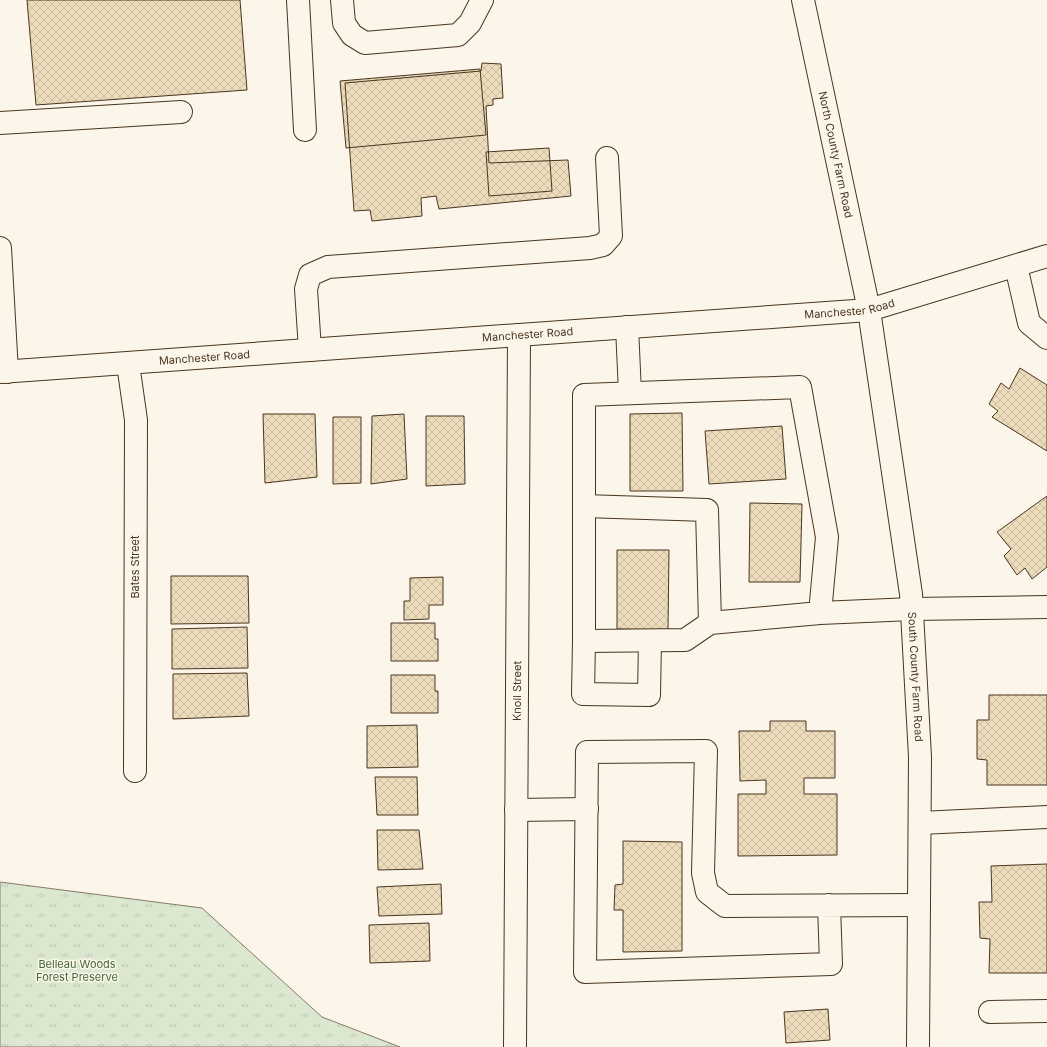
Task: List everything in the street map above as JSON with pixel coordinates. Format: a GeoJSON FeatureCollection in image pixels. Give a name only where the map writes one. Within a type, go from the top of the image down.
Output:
{"type":"FeatureCollection","features":[{"type":"Feature","properties":{"kind":"street"},"geometry":{"type":"LineString","coordinates":[[298,0],[305,130]]}},
{"type":"Feature","properties":{"kind":"street"},"geometry":{"type":"LineString","coordinates":[[342,0],[344,23],[352,35],[365,43],[458,35],[470,23],[482,0]]}},
{"type":"Feature","properties":{"kind":"street","name":"North County Farm Road"},"geometry":{"type":"LineString","coordinates":[[803,0],[869,310]]}},
{"type":"Feature","properties":{"kind":"street"},"geometry":{"type":"LineString","coordinates":[[0,123],[181,112]]}},
{"type":"Feature","properties":{"kind":"street"},"geometry":{"type":"LineString","coordinates":[[310,350],[306,289],[310,275],[328,267],[590,248],[603,245],[611,236],[607,158]]}},
{"type":"Feature","properties":{"kind":"street"},"geometry":{"type":"LineString","coordinates":[[0,248],[4,372]]}},
{"type":"Feature","properties":{"kind":"street","name":"Manchester Road"},"geometry":{"type":"LineString","coordinates":[[4,372],[869,310],[1047,256]]}},
{"type":"Feature","properties":{"kind":"street"},"geometry":{"type":"LineString","coordinates":[[1016,266],[1029,323],[1047,338]]}},
{"type":"Feature","properties":{"kind":"street","name":"South County Farm Road"},"geometry":{"type":"LineString","coordinates":[[869,310],[912,609],[920,757],[918,1047]]}},
{"type":"Feature","properties":{"kind":"street"},"geometry":{"type":"LineString","coordinates":[[627,327],[630,393]]}},
{"type":"Feature","properties":{"kind":"street","name":"Knoll Street"},"geometry":{"type":"LineString","coordinates":[[515,1047],[519,335]]}},
{"type":"Feature","properties":{"kind":"street","name":"Bates Street"},"geometry":{"type":"LineString","coordinates":[[128,364],[136,420],[135,771]]}},
{"type":"Feature","properties":{"kind":"street"},"geometry":{"type":"LineString","coordinates":[[650,641],[649,695],[583,694],[584,395],[800,387],[827,537],[820,613]]}},
{"type":"Feature","properties":{"kind":"street"},"geometry":{"type":"LineString","coordinates":[[584,506],[707,510],[710,623]]}},
{"type":"Feature","properties":{"kind":"street"},"geometry":{"type":"LineString","coordinates":[[584,641],[685,640],[710,623],[820,613],[912,609],[1047,607]]}},
{"type":"Feature","properties":{"kind":"street"},"geometry":{"type":"LineString","coordinates":[[829,905],[831,964],[585,972],[587,752],[706,751],[702,873],[707,892],[726,906],[919,904]]}},
{"type":"Feature","properties":{"kind":"street"},"geometry":{"type":"LineString","coordinates":[[516,810],[587,809]]}},
{"type":"Feature","properties":{"kind":"street"},"geometry":{"type":"LineString","coordinates":[[920,823],[1047,817]]}},
{"type":"Feature","properties":{"kind":"street"},"geometry":{"type":"LineString","coordinates":[[990,1012],[1047,1011]]}},
{"type":"Feature","properties":{"kind":"street"},"geometry":{"type":"LineString","coordinates":[[911,1047],[918,1047]]}},
{"type":"Feature","properties":{"kind":"green space","name":"Belleau Woods Forest Preserve"},"geometry":{"type":"Polygon","coordinates":[[[0,882],[202,908],[322,1017],[400,1047],[0,1047],[0,882]]]}},
{"type":"Feature","properties":{"kind":"building"},"geometry":{"type":"Polygon","coordinates":[[[27,0],[240,0],[247,90],[36,105],[27,0]]]}},
{"type":"Feature","properties":{"kind":"building"},"geometry":{"type":"Polygon","coordinates":[[[482,63],[501,64],[503,98],[493,99],[493,105],[486,106],[489,163],[568,160],[571,196],[439,209],[436,196],[421,198],[422,216],[372,221],[370,210],[354,211],[345,83],[481,71],[482,63]]]}},
{"type":"Feature","properties":{"kind":"building"},"geometry":{"type":"Polygon","coordinates":[[[480,69],[486,135],[346,148],[340,81],[480,69]]]}},
{"type":"Feature","properties":{"kind":"building"},"geometry":{"type":"Polygon","coordinates":[[[549,148],[552,191],[489,196],[486,152],[549,148]]]}},
{"type":"Feature","properties":{"kind":"building"},"geometry":{"type":"Polygon","coordinates":[[[1020,368],[1047,385],[1047,451],[992,417],[998,411],[989,404],[1001,383],[1009,389],[1020,368]]]}},
{"type":"Feature","properties":{"kind":"building"},"geometry":{"type":"Polygon","coordinates":[[[682,413],[683,491],[630,491],[630,414],[682,413]]]}},
{"type":"Feature","properties":{"kind":"building"},"geometry":{"type":"Polygon","coordinates":[[[263,414],[315,414],[317,477],[265,483],[263,414]]]}},
{"type":"Feature","properties":{"kind":"building"},"geometry":{"type":"Polygon","coordinates":[[[404,414],[407,479],[371,484],[372,416],[404,414]]]}},
{"type":"Feature","properties":{"kind":"building"},"geometry":{"type":"Polygon","coordinates":[[[426,416],[464,416],[465,484],[426,486],[426,416]]]}},
{"type":"Feature","properties":{"kind":"building"},"geometry":{"type":"Polygon","coordinates":[[[333,417],[361,417],[361,483],[333,484],[333,417]]]}},
{"type":"Feature","properties":{"kind":"building"},"geometry":{"type":"Polygon","coordinates":[[[782,426],[786,479],[709,484],[705,431],[782,426]]]}},
{"type":"Feature","properties":{"kind":"building"},"geometry":{"type":"Polygon","coordinates":[[[1047,496],[1047,567],[1032,579],[1025,568],[1017,575],[1004,556],[1011,549],[997,532],[1047,496]]]}},
{"type":"Feature","properties":{"kind":"building"},"geometry":{"type":"Polygon","coordinates":[[[750,503],[802,504],[800,582],[749,582],[750,503]]]}},
{"type":"Feature","properties":{"kind":"building"},"geometry":{"type":"Polygon","coordinates":[[[617,550],[669,550],[668,630],[617,629],[617,550]]]}},
{"type":"Feature","properties":{"kind":"building"},"geometry":{"type":"Polygon","coordinates":[[[171,576],[248,576],[249,623],[171,624],[171,576]]]}},
{"type":"Feature","properties":{"kind":"building"},"geometry":{"type":"Polygon","coordinates":[[[443,577],[443,605],[429,605],[429,619],[404,620],[404,601],[410,601],[410,578],[443,577]]]}},
{"type":"Feature","properties":{"kind":"building"},"geometry":{"type":"Polygon","coordinates":[[[391,623],[435,623],[435,639],[438,639],[438,661],[391,661],[391,623]]]}},
{"type":"Feature","properties":{"kind":"building"},"geometry":{"type":"Polygon","coordinates":[[[247,627],[248,668],[172,669],[172,629],[247,627]]]}},
{"type":"Feature","properties":{"kind":"building"},"geometry":{"type":"Polygon","coordinates":[[[247,673],[249,716],[173,719],[173,674],[247,673]]]}},
{"type":"Feature","properties":{"kind":"building"},"geometry":{"type":"Polygon","coordinates":[[[391,675],[435,675],[435,691],[438,691],[438,713],[391,713],[391,675]]]}},
{"type":"Feature","properties":{"kind":"building"},"geometry":{"type":"Polygon","coordinates":[[[989,695],[1047,695],[1047,785],[987,785],[987,760],[977,759],[977,720],[989,720],[989,695]]]}},
{"type":"Feature","properties":{"kind":"building"},"geometry":{"type":"Polygon","coordinates":[[[770,721],[806,721],[806,731],[835,731],[835,778],[804,778],[804,794],[837,794],[837,855],[738,856],[738,794],[766,794],[766,780],[740,781],[739,731],[770,731],[770,721]]]}},
{"type":"Feature","properties":{"kind":"building"},"geometry":{"type":"Polygon","coordinates":[[[417,725],[418,767],[367,768],[367,726],[417,725]]]}},
{"type":"Feature","properties":{"kind":"building"},"geometry":{"type":"Polygon","coordinates":[[[375,777],[417,777],[418,815],[377,815],[375,777]]]}},
{"type":"Feature","properties":{"kind":"building"},"geometry":{"type":"Polygon","coordinates":[[[377,830],[419,830],[423,869],[378,870],[377,830]]]}},
{"type":"Feature","properties":{"kind":"building"},"geometry":{"type":"Polygon","coordinates":[[[623,841],[682,842],[682,951],[623,952],[623,910],[614,910],[615,885],[623,884],[623,841]]]}},
{"type":"Feature","properties":{"kind":"building"},"geometry":{"type":"Polygon","coordinates":[[[1047,864],[1047,973],[989,973],[990,939],[980,938],[979,902],[992,902],[991,866],[1047,864]]]}},
{"type":"Feature","properties":{"kind":"building"},"geometry":{"type":"Polygon","coordinates":[[[441,884],[442,914],[379,916],[377,887],[441,884]]]}},
{"type":"Feature","properties":{"kind":"building"},"geometry":{"type":"Polygon","coordinates":[[[429,923],[430,961],[370,963],[369,925],[429,923]]]}},
{"type":"Feature","properties":{"kind":"building"},"geometry":{"type":"Polygon","coordinates":[[[828,1009],[830,1040],[786,1043],[784,1012],[828,1009]]]}}]}
